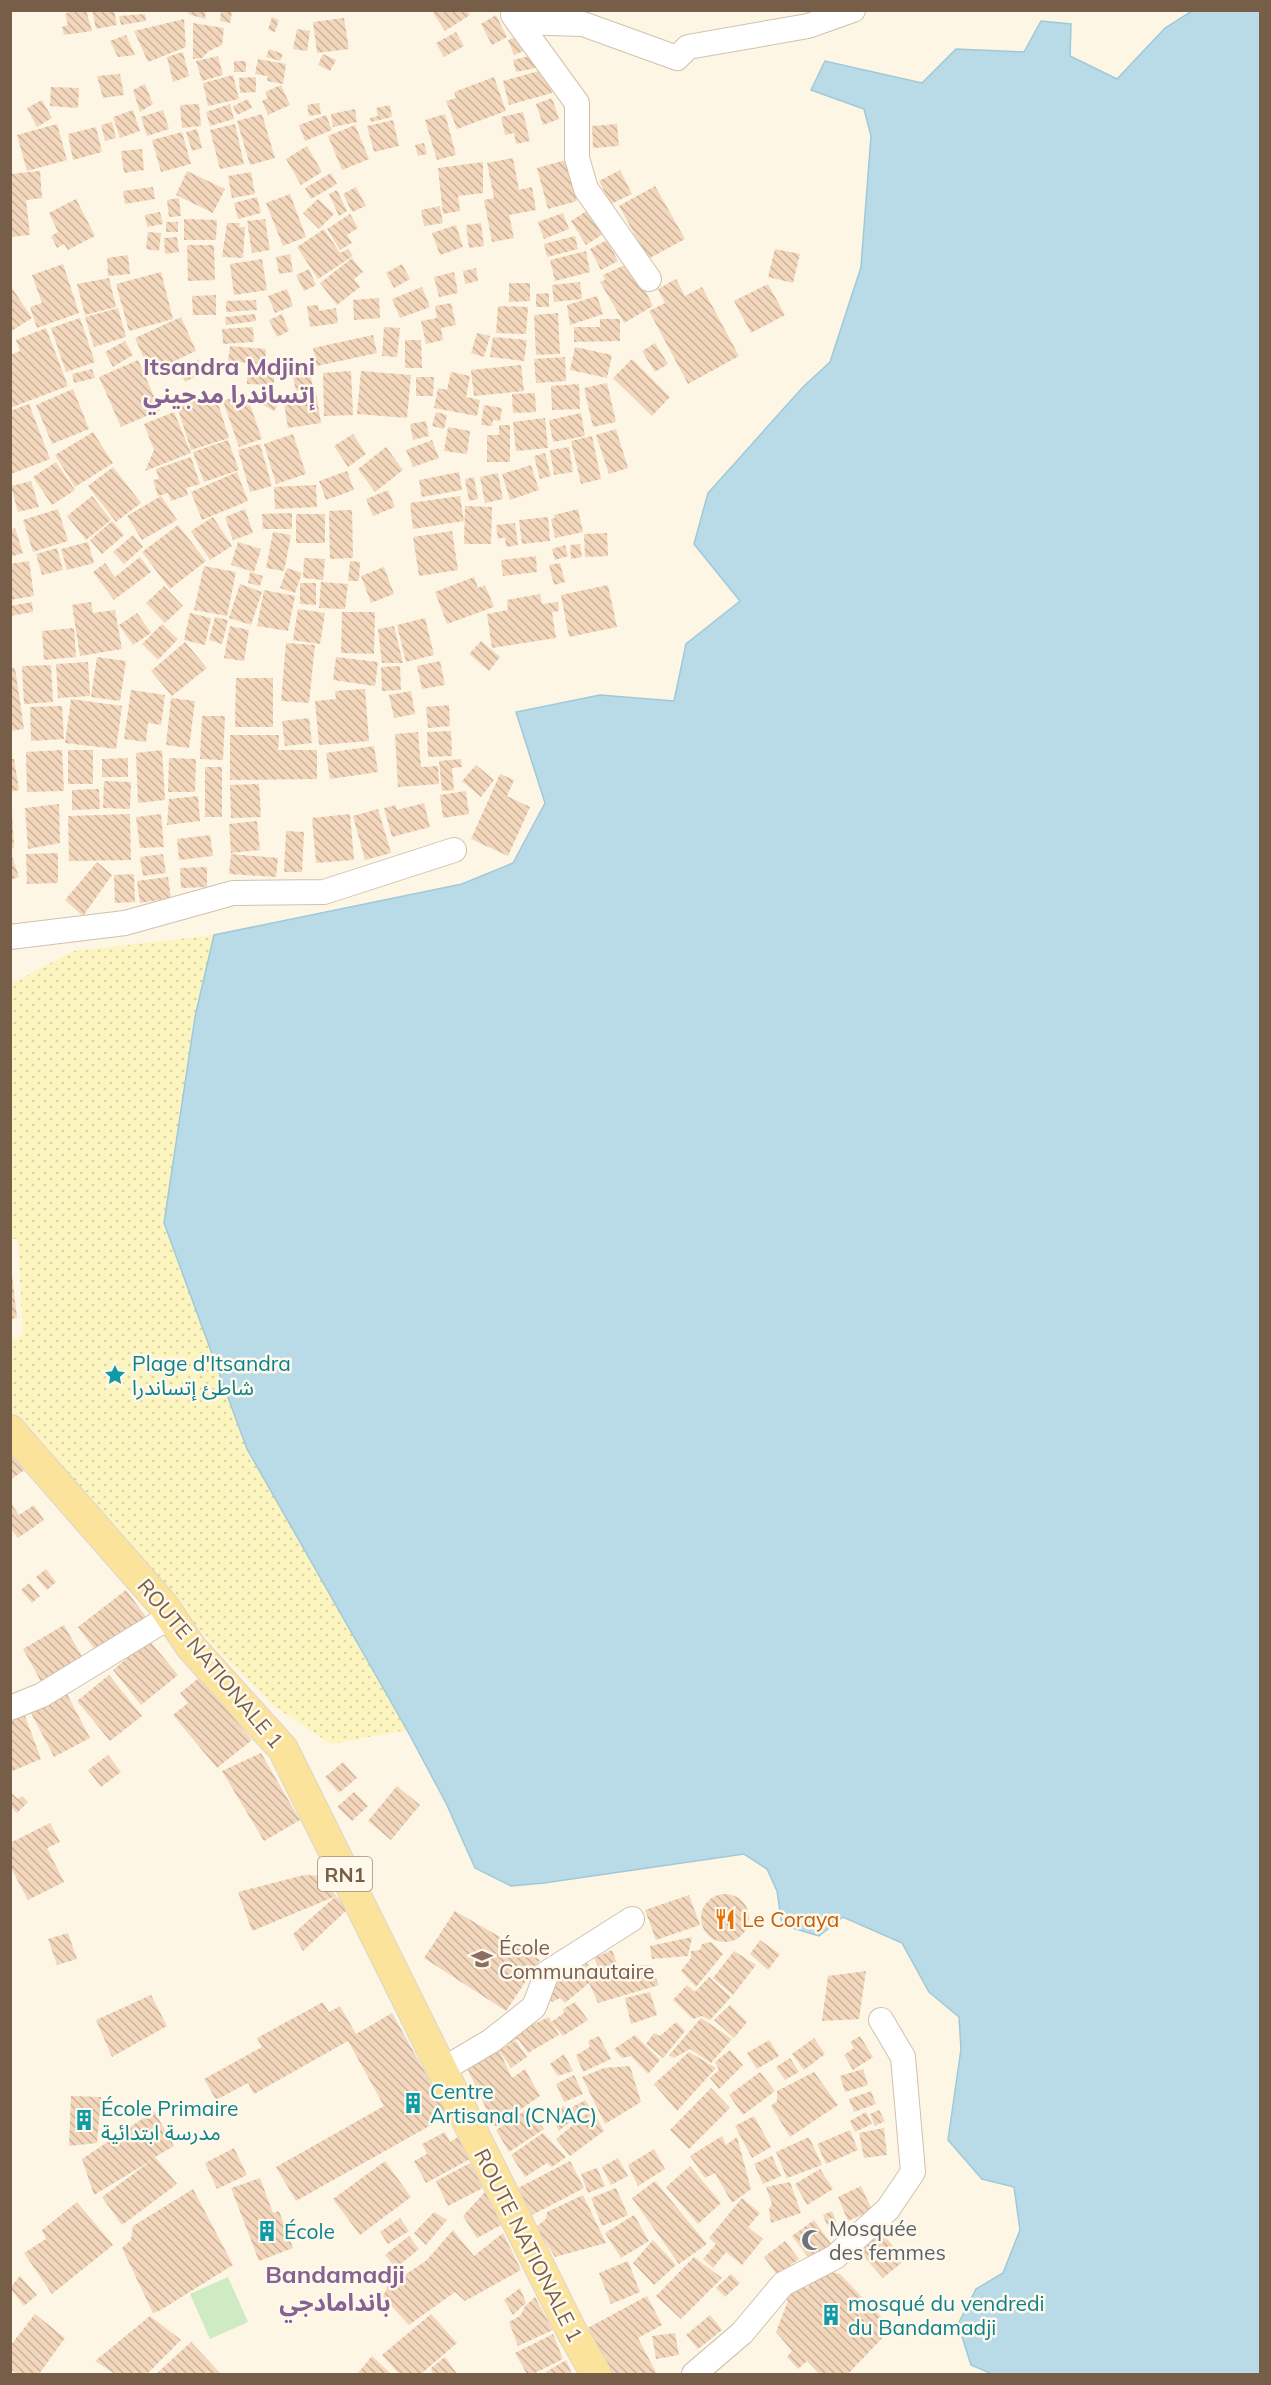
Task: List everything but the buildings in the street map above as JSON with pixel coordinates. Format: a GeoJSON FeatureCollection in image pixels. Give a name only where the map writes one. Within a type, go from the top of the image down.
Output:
{"type":"FeatureCollection","features":[{"type":"Feature","properties":{"kind":"main road","name":"ROUTE NATIONALE 1"},"geometry":{"type":"LineString","coordinates":[[10,1430],[171,1616],[191,1647],[284,1749],[571,2330],[596,2374]]}},
{"type":"Feature","properties":{"kind":"street"},"geometry":{"type":"LineString","coordinates":[[514,16],[583,24],[677,58],[688,47],[808,26],[853,10]]}},
{"type":"Feature","properties":{"kind":"street"},"geometry":{"type":"LineString","coordinates":[[514,16],[578,103],[577,158],[586,189],[649,279]]}},
{"type":"Feature","properties":{"kind":"street"},"geometry":{"type":"LineString","coordinates":[[10,937],[125,923],[233,893],[324,892],[453,850]]}},
{"type":"Feature","properties":{"kind":"street"},"geometry":{"type":"LineString","coordinates":[[10,1708],[42,1695],[171,1616]]}},
{"type":"Feature","properties":{"kind":"street"},"geometry":{"type":"LineString","coordinates":[[442,2070],[491,2041],[534,2007],[547,1973],[632,1919]]}},
{"type":"Feature","properties":{"kind":"street"},"geometry":{"type":"LineString","coordinates":[[694,2374],[742,2333],[783,2283],[835,2256],[888,2209],[913,2172],[903,2057],[881,2020]]}},
{"type":"Feature","properties":{"kind":"sand","name":"Plage d'Itsandra شاطئ إتساندرا"},"geometry":{"type":"Polygon","coordinates":[[[214,935],[195,1017],[247,1449],[407,1730],[331,1744],[274,1706],[219,1651],[27,1439],[11,1411],[11,1339],[23,1336],[18,1239],[10,1239],[11,984],[74,951],[214,935]]]}},
{"type":"Feature","properties":{"kind":"green space"},"geometry":{"type":"Polygon","coordinates":[[[228,2277],[248,2322],[210,2339],[190,2294],[228,2277]]]}},
{"type":"Feature","properties":{"kind":"water"},"geometry":{"type":"Polygon","coordinates":[[[1192,11],[1260,11],[1260,2374],[992,2374],[971,2365],[958,2324],[976,2289],[1003,2273],[1020,2230],[1014,2187],[982,2179],[948,2140],[961,2049],[959,2017],[929,1992],[902,1943],[843,1917],[819,1936],[782,1925],[777,1891],[767,1869],[744,1854],[511,1886],[475,1868],[446,1803],[407,1730],[247,1449],[164,1223],[195,1017],[214,935],[462,884],[513,863],[545,803],[516,712],[600,695],[674,701],[686,644],[740,601],[694,544],[708,493],[803,387],[830,362],[861,267],[871,136],[864,109],[811,90],[825,61],[922,83],[956,49],[1024,52],[1041,21],[1071,24],[1070,56],[1117,79],[1165,28],[1192,11]]]}},
{"type":"Feature","properties":{"kind":"place","name":"Plage d'Itsandra شاطئ إتساندرا"},"geometry":{"type":"Point","coordinates":[115,1375]}},
{"type":"Feature","properties":{"kind":"place","name":"Le Coraya"},"geometry":{"type":"Point","coordinates":[725,1919]}},
{"type":"Feature","properties":{"kind":"place","name":"École Communautaire"},"geometry":{"type":"Point","coordinates":[482,1959]}},
{"type":"Feature","properties":{"kind":"place","name":"Centre Artisanal (CNAC)"},"geometry":{"type":"Point","coordinates":[413,2103]}},
{"type":"Feature","properties":{"kind":"place","name":"École Primaire مدرسة ابتدائية"},"geometry":{"type":"Point","coordinates":[84,2120]}},
{"type":"Feature","properties":{"kind":"place","name":"École"},"geometry":{"type":"Point","coordinates":[267,2231]}},
{"type":"Feature","properties":{"kind":"place","name":"Mosquée des femmes"},"geometry":{"type":"Point","coordinates":[812,2240]}},
{"type":"Feature","properties":{"kind":"place","name":"mosqué du vendredi du Bandamadji"},"geometry":{"type":"Point","coordinates":[831,2315]}},
{"type":"Feature","properties":{"kind":"district","name":"Itsandra Mdjini إتساندرا مدجيني"},"geometry":{"type":"Point","coordinates":[229,380]}},
{"type":"Feature","properties":{"kind":"district","name":"Bandamadji باندامادجي"},"geometry":{"type":"Point","coordinates":[335,2288]}}]}
